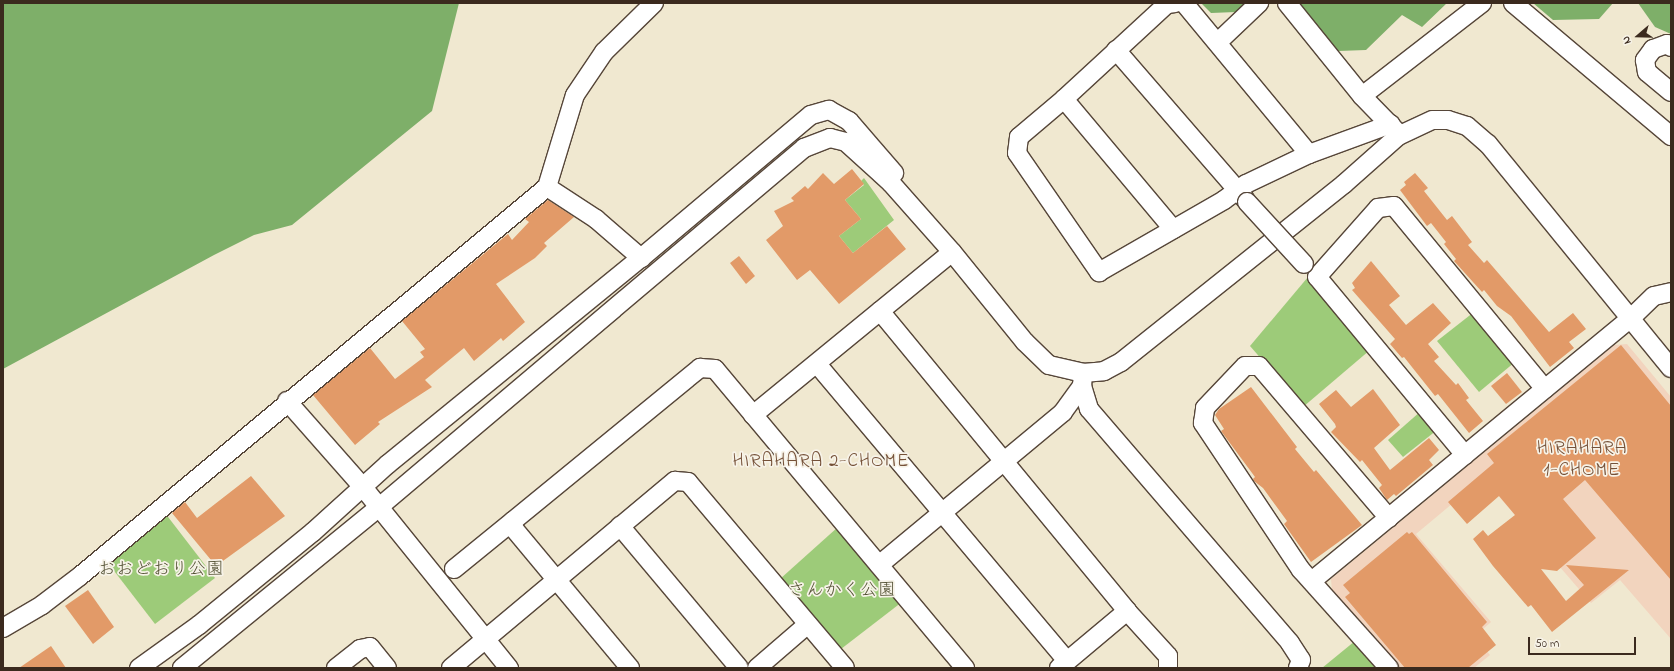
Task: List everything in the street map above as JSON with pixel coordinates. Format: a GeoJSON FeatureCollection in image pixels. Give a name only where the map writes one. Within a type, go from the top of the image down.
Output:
{"type":"FeatureCollection","features":[{"type":"Feature","properties":{"kind":"street"},"geometry":{"type":"LineString","coordinates":[[3,628],[42,605],[80,576],[287,402],[547,188],[575,95],[604,52],[654,3]]}},
{"type":"Feature","properties":{"kind":"street"},"geometry":{"type":"LineString","coordinates":[[1175,3],[1167,4],[1064,100],[1019,137],[1017,153],[1099,272],[1173,229],[1242,196],[1309,154],[1433,120],[1448,120],[1467,126],[1488,144],[1630,320],[1671,368]]}},
{"type":"Feature","properties":{"kind":"street"},"geometry":{"type":"LineString","coordinates":[[1184,3],[1218,42],[1309,154]]}},
{"type":"Feature","properties":{"kind":"street"},"geometry":{"type":"LineString","coordinates":[[1218,42],[1259,3]]}},
{"type":"Feature","properties":{"kind":"street"},"geometry":{"type":"LineString","coordinates":[[1287,3],[1362,96],[1395,130]]}},
{"type":"Feature","properties":{"kind":"street"},"geometry":{"type":"LineString","coordinates":[[1362,96],[1482,3]]}},
{"type":"Feature","properties":{"kind":"street"},"geometry":{"type":"LineString","coordinates":[[1513,3],[1671,136]]}},
{"type":"Feature","properties":{"kind":"street"},"geometry":{"type":"LineString","coordinates":[[1671,47],[1667,44],[1653,48],[1645,60],[1647,72],[1671,92]]}},
{"type":"Feature","properties":{"kind":"street"},"geometry":{"type":"LineString","coordinates":[[1116,50],[1242,196],[1317,277],[1465,455]]}},
{"type":"Feature","properties":{"kind":"street"},"geometry":{"type":"LineString","coordinates":[[1064,100],[1173,229]]}},
{"type":"Feature","properties":{"kind":"street"},"geometry":{"type":"LineString","coordinates":[[140,668],[199,624],[313,532],[362,486],[641,258],[811,115],[830,110],[849,121],[922,204],[952,252]]}},
{"type":"Feature","properties":{"kind":"street"},"geometry":{"type":"LineString","coordinates":[[879,565],[1063,412],[1082,379],[1104,371],[1121,362],[1344,184],[1395,130]]}},
{"type":"Feature","properties":{"kind":"street"},"geometry":{"type":"LineString","coordinates":[[182,668],[378,508],[804,148],[830,138],[846,142],[890,183],[952,252],[1026,342],[1049,365],[1082,379]]}},
{"type":"Feature","properties":{"kind":"street"},"geometry":{"type":"LineString","coordinates":[[547,188],[596,219],[641,258]]}},
{"type":"Feature","properties":{"kind":"street"},"geometry":{"type":"LineString","coordinates":[[714,197],[727,214]]}},
{"type":"Feature","properties":{"kind":"street"},"geometry":{"type":"LineString","coordinates":[[1317,277],[1378,208],[1394,206],[1545,389]]}},
{"type":"Feature","properties":{"kind":"street"},"geometry":{"type":"LineString","coordinates":[[753,415],[952,252]]}},
{"type":"Feature","properties":{"kind":"street"},"geometry":{"type":"LineString","coordinates":[[1314,580],[1630,320],[1654,296],[1671,292]]}},
{"type":"Feature","properties":{"kind":"street"},"geometry":{"type":"LineString","coordinates":[[880,311],[1127,611],[1168,656],[1168,668]]}},
{"type":"Feature","properties":{"kind":"street"},"geometry":{"type":"LineString","coordinates":[[817,364],[943,513],[1063,665],[1127,611]]}},
{"type":"Feature","properties":{"kind":"street"},"geometry":{"type":"LineString","coordinates":[[1389,518],[1259,366],[1245,366],[1205,408],[1203,423],[1301,570],[1314,580],[1389,668]]}},
{"type":"Feature","properties":{"kind":"street"},"geometry":{"type":"LineString","coordinates":[[454,569],[700,368],[715,369],[965,668]]}},
{"type":"Feature","properties":{"kind":"street"},"geometry":{"type":"LineString","coordinates":[[1082,379],[1089,409],[1290,643],[1301,660],[1298,668]]}},
{"type":"Feature","properties":{"kind":"street"},"geometry":{"type":"LineString","coordinates":[[287,402],[362,486],[378,508],[509,668]]}},
{"type":"Feature","properties":{"kind":"street"},"geometry":{"type":"LineString","coordinates":[[451,668],[675,481],[688,482],[845,668]]}},
{"type":"Feature","properties":{"kind":"street"},"geometry":{"type":"LineString","coordinates":[[513,521],[514,529],[630,668]]}},
{"type":"Feature","properties":{"kind":"street"},"geometry":{"type":"LineString","coordinates":[[620,526],[739,668]]}},
{"type":"Feature","properties":{"kind":"street"},"geometry":{"type":"LineString","coordinates":[[757,668],[808,624]]}},
{"type":"Feature","properties":{"kind":"street"},"geometry":{"type":"LineString","coordinates":[[336,668],[360,649],[370,647],[386,668]]}},
{"type":"Feature","properties":{"kind":"shaded area"},"geometry":{"type":"Polygon","coordinates":[[[1627,344],[1671,397],[1671,639],[1620,580],[1591,603],[1483,478],[1416,534],[1491,622],[1475,636],[1490,655],[1474,668],[1400,668],[1332,591],[1331,579],[1614,345],[1627,344]]]}},
{"type":"Feature","properties":{"kind":"green space"},"geometry":{"type":"Polygon","coordinates":[[[3,3],[459,3],[432,111],[292,225],[254,235],[3,369],[3,3]]]}},
{"type":"Feature","properties":{"kind":"green space"},"geometry":{"type":"Polygon","coordinates":[[[1201,3],[1248,3],[1236,12],[1211,13],[1201,3]]]}},
{"type":"Feature","properties":{"kind":"green space"},"geometry":{"type":"Polygon","coordinates":[[[1293,3],[1447,3],[1422,27],[1402,15],[1366,50],[1338,51],[1293,3]]]}},
{"type":"Feature","properties":{"kind":"green space"},"geometry":{"type":"Polygon","coordinates":[[[1533,3],[1613,3],[1599,19],[1553,20],[1533,3]]]}},
{"type":"Feature","properties":{"kind":"green space"},"geometry":{"type":"Polygon","coordinates":[[[1638,3],[1671,3],[1671,34],[1655,27],[1638,3]]]}},
{"type":"Feature","properties":{"kind":"green space"},"geometry":{"type":"Polygon","coordinates":[[[864,178],[894,220],[853,253],[839,236],[861,219],[845,200],[864,185],[861,181],[864,178]]]}},
{"type":"Feature","properties":{"kind":"green space"},"geometry":{"type":"Polygon","coordinates":[[[1308,277],[1370,350],[1303,407],[1250,346],[1308,277]]]}},
{"type":"Feature","properties":{"kind":"green space"},"geometry":{"type":"Polygon","coordinates":[[[1474,312],[1515,362],[1479,392],[1437,341],[1474,312]]]}},
{"type":"Feature","properties":{"kind":"green space"},"geometry":{"type":"Polygon","coordinates":[[[1421,411],[1437,430],[1403,457],[1388,440],[1421,411]]]}},
{"type":"Feature","properties":{"kind":"green space","name":"おおどおり公園"},"geometry":{"type":"Polygon","coordinates":[[[165,513],[215,578],[155,624],[108,563],[165,513]]]}},
{"type":"Feature","properties":{"kind":"green space","name":"さんかく公園"},"geometry":{"type":"Polygon","coordinates":[[[838,527],[902,602],[841,649],[780,579],[838,527]]]}},
{"type":"Feature","properties":{"kind":"green space"},"geometry":{"type":"Polygon","coordinates":[[[1355,641],[1378,668],[1322,668],[1355,641]]]}},
{"type":"Feature","properties":{"kind":"building"},"geometry":{"type":"Polygon","coordinates":[[[852,169],[864,184],[845,200],[861,219],[839,236],[853,253],[887,226],[906,249],[839,304],[810,270],[797,280],[766,240],[783,226],[774,211],[794,201],[791,198],[805,186],[808,189],[823,173],[834,184],[852,169]]]}},
{"type":"Feature","properties":{"kind":"building"},"geometry":{"type":"Polygon","coordinates":[[[1415,173],[1428,188],[1424,191],[1447,220],[1452,216],[1472,242],[1468,245],[1484,263],[1487,260],[1549,332],[1573,313],[1586,329],[1569,342],[1574,348],[1550,367],[1511,316],[1497,306],[1484,290],[1482,292],[1454,261],[1456,259],[1444,244],[1446,242],[1431,223],[1427,226],[1400,190],[1406,185],[1404,182],[1415,173]]]}},
{"type":"Feature","properties":{"kind":"building"},"geometry":{"type":"Polygon","coordinates":[[[548,200],[574,217],[544,243],[547,246],[535,258],[496,284],[525,322],[503,341],[501,338],[474,361],[464,348],[425,380],[432,387],[378,422],[380,424],[355,445],[313,395],[370,348],[395,379],[424,357],[420,352],[425,349],[402,321],[508,234],[512,240],[529,222],[525,219],[548,200]]]}},
{"type":"Feature","properties":{"kind":"building"},"geometry":{"type":"Polygon","coordinates":[[[739,256],[755,276],[746,284],[730,263],[739,256]]]}},
{"type":"Feature","properties":{"kind":"building"},"geometry":{"type":"Polygon","coordinates":[[[1371,261],[1400,296],[1389,305],[1406,325],[1433,303],[1451,323],[1428,344],[1439,357],[1434,361],[1456,385],[1458,383],[1469,398],[1466,400],[1483,421],[1469,433],[1438,394],[1435,396],[1404,357],[1402,358],[1390,344],[1395,339],[1352,290],[1355,288],[1352,283],[1371,261]]]}},
{"type":"Feature","properties":{"kind":"building"},"geometry":{"type":"Polygon","coordinates":[[[1621,345],[1671,406],[1671,580],[1585,480],[1563,499],[1596,538],[1557,571],[1541,569],[1566,601],[1584,585],[1566,565],[1629,570],[1552,632],[1531,605],[1528,607],[1493,566],[1473,539],[1483,530],[1488,536],[1515,515],[1499,496],[1467,524],[1448,502],[1494,463],[1487,454],[1621,345]]]}},
{"type":"Feature","properties":{"kind":"building"},"geometry":{"type":"Polygon","coordinates":[[[1507,373],[1522,392],[1506,404],[1491,386],[1507,373]]]}},
{"type":"Feature","properties":{"kind":"building"},"geometry":{"type":"Polygon","coordinates":[[[1251,387],[1297,447],[1295,449],[1314,472],[1316,470],[1362,525],[1311,562],[1284,524],[1287,521],[1263,488],[1254,481],[1253,479],[1255,477],[1221,431],[1224,429],[1215,415],[1219,409],[1251,387]]]}},
{"type":"Feature","properties":{"kind":"building"},"geometry":{"type":"Polygon","coordinates":[[[1373,389],[1400,425],[1374,448],[1390,470],[1429,438],[1439,450],[1429,460],[1433,465],[1396,496],[1394,494],[1387,500],[1379,488],[1382,485],[1362,460],[1360,462],[1331,432],[1336,427],[1335,424],[1319,404],[1336,390],[1351,407],[1373,389]]]}},
{"type":"Feature","properties":{"kind":"building"},"geometry":{"type":"Polygon","coordinates":[[[251,476],[285,516],[216,566],[172,513],[185,502],[197,518],[251,476]]]}},
{"type":"Feature","properties":{"kind":"building"},"geometry":{"type":"Polygon","coordinates":[[[1407,532],[1409,534],[1412,532],[1487,622],[1482,627],[1496,645],[1468,668],[1405,668],[1345,597],[1350,593],[1343,585],[1407,532]]]}},
{"type":"Feature","properties":{"kind":"building"},"geometry":{"type":"Polygon","coordinates":[[[88,590],[114,627],[93,644],[65,606],[88,590]]]}},
{"type":"Feature","properties":{"kind":"building"},"geometry":{"type":"Polygon","coordinates":[[[51,646],[66,668],[19,668],[51,646]]]}},
{"type":"Feature","properties":{"kind":"district","name":"HIRAHARA 1-CHOME"},"geometry":{"type":"Point","coordinates":[1582,460]}},
{"type":"Feature","properties":{"kind":"district","name":"HIRAHARA 2-CHOME"},"geometry":{"type":"Point","coordinates":[821,462]}}]}
